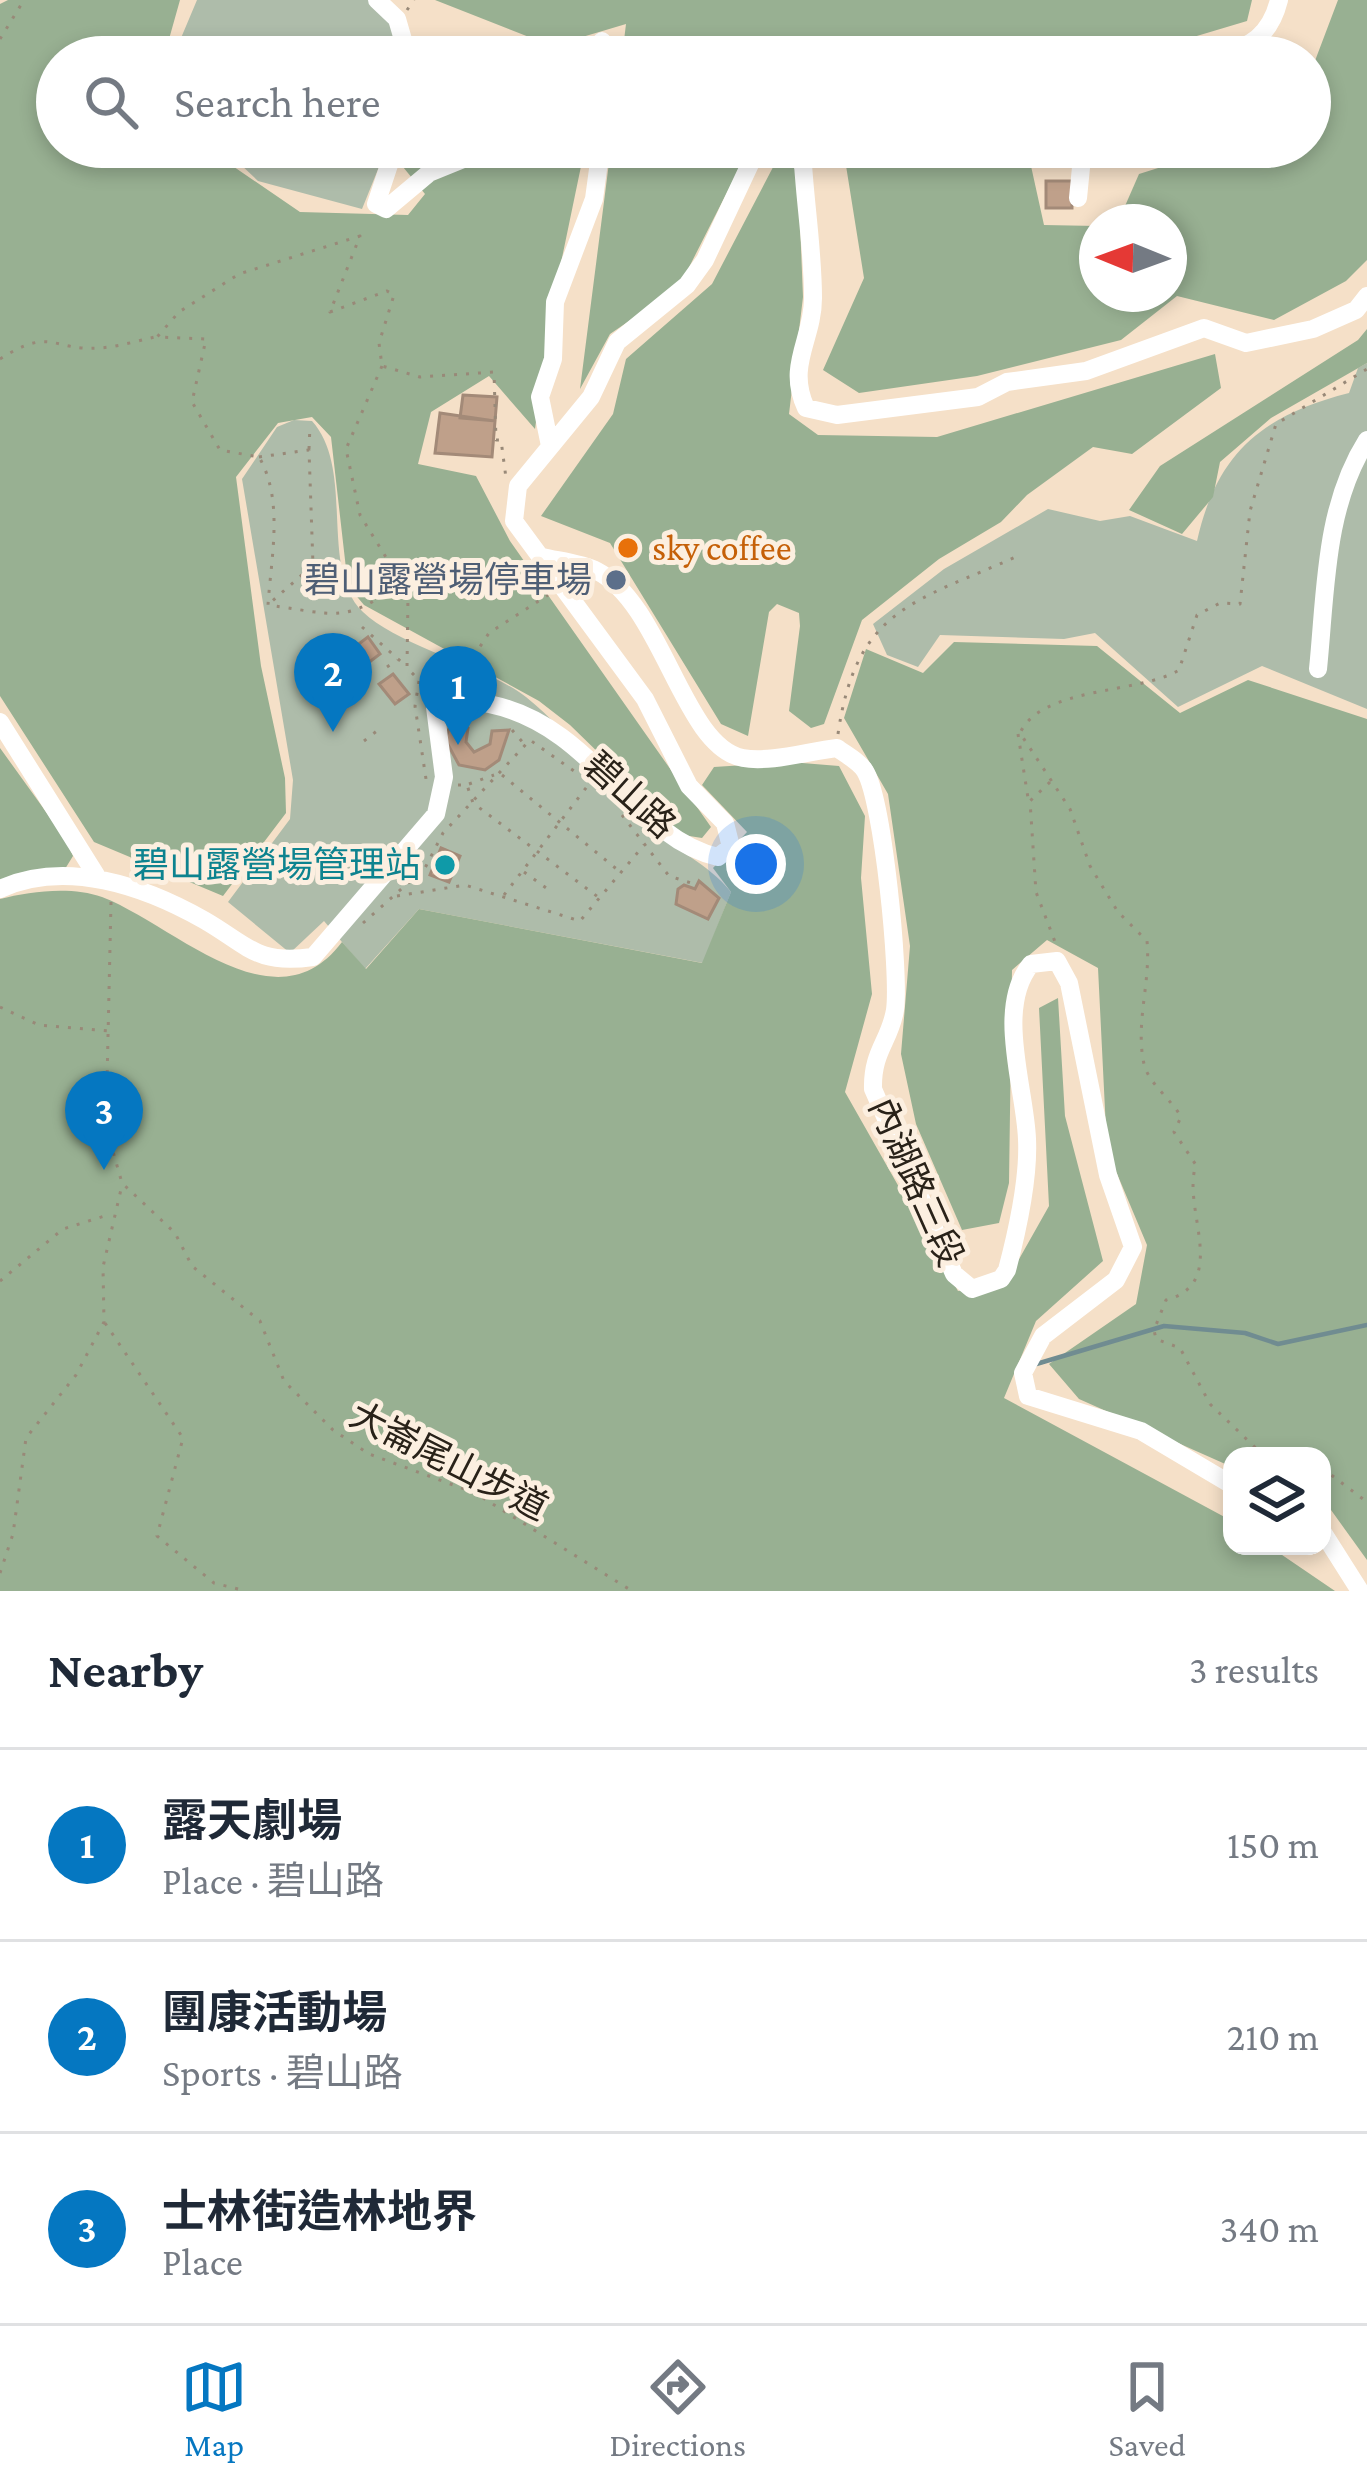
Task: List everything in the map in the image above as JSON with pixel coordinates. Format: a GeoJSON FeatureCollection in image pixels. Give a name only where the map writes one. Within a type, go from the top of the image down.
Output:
{"type":"FeatureCollection","features":[{"type":"Feature","properties":{"kind":"street"},"geometry":{"type":"LineString","coordinates":[[377,0],[397,19],[402,36]]}},
{"type":"Feature","properties":{"kind":"street"},"geometry":{"type":"LineString","coordinates":[[1262,36],[1274,22],[1279,0]]}},
{"type":"Feature","properties":{"kind":"street"},"geometry":{"type":"LineString","coordinates":[[386,168],[376,204],[386,209],[442,168]]}},
{"type":"Feature","properties":{"kind":"street"},"geometry":{"type":"LineString","coordinates":[[550,446],[540,397],[553,359],[556,302],[594,199],[599,168]]}},
{"type":"Feature","properties":{"kind":"street"},"geometry":{"type":"LineString","coordinates":[[513,501],[591,397],[617,342],[696,273],[720,236],[749,168]]}},
{"type":"Feature","properties":{"kind":"street"},"geometry":{"type":"LineString","coordinates":[[803,168],[813,303],[797,356],[796,386],[806,408],[837,415],[978,397],[1007,382],[1086,371],[1204,328],[1246,343],[1313,329],[1356,310],[1367,296]]}},
{"type":"Feature","properties":{"kind":"street"},"geometry":{"type":"LineString","coordinates":[[1078,197],[1081,168]]}},
{"type":"Feature","properties":{"kind":"street"},"geometry":{"type":"LineString","coordinates":[[1318,669],[1335,512],[1350,467],[1367,440]]}},
{"type":"Feature","properties":{"kind":"street","name":"碧山路"},"geometry":{"type":"LineString","coordinates":[[447,701],[518,710],[554,727],[668,832],[703,854],[718,857],[731,848],[725,823],[689,786],[645,699],[514,521],[513,501]]}},
{"type":"Feature","properties":{"kind":"street"},"geometry":{"type":"LineString","coordinates":[[542,556],[597,571],[641,609],[694,714],[725,752],[747,760],[836,748]]}},
{"type":"Feature","properties":{"kind":"street"},"geometry":{"type":"LineString","coordinates":[[0,889],[104,879],[202,920],[260,958],[313,957],[436,814],[444,786],[435,707],[447,701]]}},
{"type":"Feature","properties":{"kind":"street"},"geometry":{"type":"LineString","coordinates":[[0,722],[104,879]]}},
{"type":"Feature","properties":{"kind":"street","name":"內湖路三段"},"geometry":{"type":"LineString","coordinates":[[836,748],[865,770],[879,828],[892,927],[895,1012],[873,1061],[873,1089],[954,1274],[971,1289],[1001,1279],[1007,1270],[1028,1144],[1015,1039],[1018,979],[1031,964],[1057,961]]}},
{"type":"Feature","properties":{"kind":"street"},"geometry":{"type":"LineString","coordinates":[[1057,961],[1069,983],[1108,1175],[1132,1247],[1116,1280],[1043,1336],[1023,1372],[1028,1396],[1142,1430],[1223,1480]]}},
{"type":"Feature","properties":{"kind":"street"},"geometry":{"type":"LineString","coordinates":[[1331,1545],[1360,1591]]}},
{"type":"Feature","properties":{"kind":"path"},"geometry":{"type":"LineString","coordinates":[[0,39],[24,0]]}},
{"type":"Feature","properties":{"kind":"path"},"geometry":{"type":"LineString","coordinates":[[157,337],[179,312],[239,274],[360,236],[330,312],[374,293],[394,295],[379,344],[382,366],[346,449],[360,514],[408,594],[407,668]]}},
{"type":"Feature","properties":{"kind":"path"},"geometry":{"type":"LineString","coordinates":[[0,359],[28,342],[54,339],[96,349],[157,337],[206,340],[192,402],[220,450],[259,457],[309,450]]}},
{"type":"Feature","properties":{"kind":"path"},"geometry":{"type":"LineString","coordinates":[[382,366],[420,377],[494,372],[496,440],[501,440],[501,460],[513,501]]}},
{"type":"Feature","properties":{"kind":"path"},"geometry":{"type":"LineString","coordinates":[[1057,961],[1057,937],[1036,892],[1030,801],[1015,737],[1027,720],[1094,690],[1164,679],[1179,670],[1197,616],[1220,603],[1240,604],[1250,511],[1276,424],[1367,370]]}},
{"type":"Feature","properties":{"kind":"path"},"geometry":{"type":"LineString","coordinates":[[268,605],[313,565],[310,426]]}},
{"type":"Feature","properties":{"kind":"path"},"geometry":{"type":"LineString","coordinates":[[259,457],[266,469],[275,528],[268,605]]}},
{"type":"Feature","properties":{"kind":"path"},"geometry":{"type":"LineString","coordinates":[[836,748],[844,692],[862,647],[922,596],[1018,556]]}},
{"type":"Feature","properties":{"kind":"path"},"geometry":{"type":"LineString","coordinates":[[268,605],[348,615],[370,608],[401,581]]}},
{"type":"Feature","properties":{"kind":"path"},"geometry":{"type":"LineString","coordinates":[[362,627],[447,701],[449,691],[475,687],[464,671],[489,633],[550,594]]}},
{"type":"Feature","properties":{"kind":"path"},"geometry":{"type":"LineString","coordinates":[[387,667],[399,659]]}},
{"type":"Feature","properties":{"kind":"path"},"geometry":{"type":"LineString","coordinates":[[419,680],[415,706],[428,787],[467,785],[500,773]]}},
{"type":"Feature","properties":{"kind":"path"},"geometry":{"type":"LineString","coordinates":[[507,724],[525,745]]}},
{"type":"Feature","properties":{"kind":"path"},"geometry":{"type":"LineString","coordinates":[[364,741],[378,730]]}},
{"type":"Feature","properties":{"kind":"path"},"geometry":{"type":"LineString","coordinates":[[1020,733],[1070,809],[1090,866],[1118,912],[1147,941],[1140,1003],[1145,1069],[1176,1104],[1181,1117],[1174,1132],[1196,1165],[1192,1201],[1200,1272],[1191,1286],[1166,1300],[1154,1330],[1156,1339],[1180,1348],[1210,1404],[1255,1447]]}},
{"type":"Feature","properties":{"kind":"path"},"geometry":{"type":"LineString","coordinates":[[352,915],[365,925],[425,868],[443,833],[530,740],[603,794]]}},
{"type":"Feature","properties":{"kind":"path"},"geometry":{"type":"LineString","coordinates":[[500,773],[619,871]]}},
{"type":"Feature","properties":{"kind":"path"},"geometry":{"type":"LineString","coordinates":[[503,896],[590,782]]}},
{"type":"Feature","properties":{"kind":"path"},"geometry":{"type":"LineString","coordinates":[[1030,801],[1051,782]]}},
{"type":"Feature","properties":{"kind":"path"},"geometry":{"type":"LineString","coordinates":[[467,785],[473,803],[598,897]]}},
{"type":"Feature","properties":{"kind":"path"},"geometry":{"type":"LineString","coordinates":[[616,806],[669,876],[691,884]]}},
{"type":"Feature","properties":{"kind":"path"},"geometry":{"type":"LineString","coordinates":[[395,897],[465,884],[580,922],[645,843]]}},
{"type":"Feature","properties":{"kind":"path"},"geometry":{"type":"LineString","coordinates":[[522,871],[553,892]]}},
{"type":"Feature","properties":{"kind":"path"},"geometry":{"type":"LineString","coordinates":[[0,1574],[13,1534],[26,1438],[76,1375],[104,1322],[103,1267],[122,1183],[106,1127],[111,1032],[104,879]]}},
{"type":"Feature","properties":{"kind":"path"},"geometry":{"type":"LineString","coordinates":[[0,1007],[39,1025],[111,1032]]}},
{"type":"Feature","properties":{"kind":"path","name":"大崙尾山步道"},"geometry":{"type":"LineString","coordinates":[[122,1183],[175,1233],[192,1266],[260,1321],[284,1381],[333,1430],[369,1454],[475,1493],[632,1591]]}},
{"type":"Feature","properties":{"kind":"path"},"geometry":{"type":"LineString","coordinates":[[0,1281],[63,1229],[113,1214]]}},
{"type":"Feature","properties":{"kind":"path"},"geometry":{"type":"LineString","coordinates":[[104,1322],[182,1438],[158,1535],[214,1583],[246,1591]]}},
{"type":"Feature","properties":{"kind":"path"},"geometry":{"type":"LineString","coordinates":[[1331,1475],[1367,1502]]}},
{"type":"Feature","properties":{"kind":"green space"},"geometry":{"type":"Polygon","coordinates":[[[8,0],[180,0],[170,36],[36,36],[36,168],[236,168],[300,212],[408,215],[425,194],[404,168],[581,168],[551,311],[535,429],[489,376],[431,412],[418,464],[476,476],[510,541],[711,827],[702,838],[683,835],[539,701],[364,605],[348,586],[331,437],[312,417],[278,423],[236,477],[261,666],[285,778],[286,813],[223,896],[94,842],[0,696],[0,4],[8,0]]]}},
{"type":"Feature","properties":{"kind":"green space"},"geometry":{"type":"Polygon","coordinates":[[[197,0],[379,0],[395,36],[182,36],[197,0]]]}},
{"type":"Feature","properties":{"kind":"green space"},"geometry":{"type":"Polygon","coordinates":[[[435,0],[1252,0],[1247,21],[1197,36],[625,36],[626,24],[586,36],[527,36],[435,0]]]}},
{"type":"Feature","properties":{"kind":"green space"},"geometry":{"type":"Polygon","coordinates":[[[1338,0],[1367,0],[1367,260],[1346,281],[1274,320],[1187,298],[1187,204],[1126,204],[1139,174],[1158,168],[1331,168],[1331,36],[1324,36],[1338,0]]]}},
{"type":"Feature","properties":{"kind":"green space"},"geometry":{"type":"Polygon","coordinates":[[[244,168],[379,168],[362,209],[258,181],[244,168]]]}},
{"type":"Feature","properties":{"kind":"green space"},"geometry":{"type":"Polygon","coordinates":[[[608,168],[739,168],[679,287],[610,334],[580,389],[608,168]]]}},
{"type":"Feature","properties":{"kind":"green space"},"geometry":{"type":"Polygon","coordinates":[[[773,168],[794,168],[803,297],[789,414],[818,435],[937,437],[1215,354],[1221,388],[1132,454],[1093,447],[1027,495],[1001,522],[939,559],[862,620],[824,724],[811,728],[789,711],[799,613],[777,604],[769,612],[748,736],[721,724],[610,543],[541,516],[613,414],[626,359],[712,284],[773,168]]]}},
{"type":"Feature","properties":{"kind":"green space"},"geometry":{"type":"Polygon","coordinates":[[[846,168],[1031,168],[1044,225],[1079,226],[1079,312],[1157,312],[1121,340],[977,376],[859,393],[823,370],[864,278],[846,168]]]}},
{"type":"Feature","properties":{"kind":"green space"},"geometry":{"type":"Polygon","coordinates":[[[1367,329],[1367,363],[1271,418],[1220,462],[1213,497],[1182,534],[1129,510],[1160,466],[1358,340],[1367,329]]]}},
{"type":"Feature","properties":{"kind":"green space"},"geometry":{"type":"Polygon","coordinates":[[[1367,363],[1367,709],[1262,666],[1178,707],[1095,633],[1064,639],[940,635],[918,667],[887,655],[873,624],[944,569],[1048,509],[1100,521],[1130,516],[1197,541],[1217,483],[1248,442],[1292,413],[1349,393],[1358,368],[1367,363]]]}},
{"type":"Feature","properties":{"kind":"green space"},"geometry":{"type":"Polygon","coordinates":[[[294,420],[312,421],[325,442],[336,492],[342,571],[363,612],[398,635],[526,697],[647,824],[731,892],[703,963],[419,909],[365,969],[324,921],[290,953],[228,902],[290,819],[293,780],[242,479],[277,427],[294,420]]]}},
{"type":"Feature","properties":{"kind":"green space"},"geometry":{"type":"Polygon","coordinates":[[[954,642],[1097,646],[1180,713],[1248,680],[1367,719],[1367,1560],[1331,1510],[1331,1447],[1223,1447],[1223,1463],[1079,1399],[1049,1364],[1136,1304],[1147,1245],[1107,1150],[1098,968],[1047,940],[1012,970],[1009,1183],[999,1223],[962,1230],[916,1124],[901,1054],[910,946],[888,794],[844,718],[866,649],[923,673],[954,642]]]}},
{"type":"Feature","properties":{"kind":"green space"},"geometry":{"type":"Polygon","coordinates":[[[0,748],[67,841],[73,856],[65,869],[0,880],[0,748]]]}},
{"type":"Feature","properties":{"kind":"green space"},"geometry":{"type":"Polygon","coordinates":[[[790,762],[839,766],[865,816],[861,878],[872,994],[845,1092],[958,1291],[1005,1284],[1049,1206],[1039,1008],[1058,998],[1065,1116],[1103,1261],[1036,1321],[1004,1398],[1223,1516],[1223,1555],[1282,1555],[1335,1591],[0,1591],[0,899],[51,891],[102,897],[224,963],[256,974],[286,976],[315,967],[342,942],[366,969],[419,909],[702,963],[731,892],[713,868],[747,832],[702,785],[714,767],[790,762]]]}},
{"type":"Feature","properties":{"kind":"building"},"geometry":{"type":"Polygon","coordinates":[[[1046,181],[1072,181],[1072,208],[1046,208],[1046,181]]]}},
{"type":"Feature","properties":{"kind":"building"},"geometry":{"type":"Polygon","coordinates":[[[463,395],[497,397],[495,421],[460,418],[463,395]]]}},
{"type":"Feature","properties":{"kind":"building"},"geometry":{"type":"Polygon","coordinates":[[[440,413],[495,421],[492,457],[435,453],[440,413]]]}},
{"type":"Feature","properties":{"kind":"building"},"geometry":{"type":"Polygon","coordinates":[[[368,637],[380,654],[368,663],[356,646],[368,637]]]}},
{"type":"Feature","properties":{"kind":"building"},"geometry":{"type":"Polygon","coordinates":[[[343,655],[355,672],[342,681],[330,664],[343,655]]]}},
{"type":"Feature","properties":{"kind":"building"},"geometry":{"type":"Polygon","coordinates":[[[393,674],[409,694],[395,704],[379,684],[393,674]]]}},
{"type":"Feature","properties":{"kind":"building"},"geometry":{"type":"Polygon","coordinates":[[[453,719],[468,728],[466,742],[474,752],[490,744],[492,731],[509,730],[499,760],[485,770],[459,765],[445,739],[453,719]]]}},
{"type":"Feature","properties":{"kind":"building","name":"碧山露營場管理站"},"geometry":{"type":"Polygon","coordinates":[[[441,848],[460,856],[449,882],[430,875],[441,848]]]}},
{"type":"Feature","properties":{"kind":"building"},"geometry":{"type":"Polygon","coordinates":[[[699,881],[719,898],[708,919],[676,904],[678,889],[684,885],[695,889],[699,881]]]}},
{"type":"Feature","properties":{"kind":"waterway"},"geometry":{"type":"LineString","coordinates":[[1033,1365],[1164,1326],[1245,1333],[1278,1344],[1367,1325]]}},
{"type":"Feature","properties":{"kind":"place","name":"sky coffee"},"geometry":{"type":"Point","coordinates":[628,548]}},
{"type":"Feature","properties":{"kind":"place","name":"碧山露營場停車場"},"geometry":{"type":"Point","coordinates":[616,580]}},
{"type":"Feature","properties":{"kind":"place","name":"團康活動場"},"geometry":{"type":"Point","coordinates":[333,732]}},
{"type":"Feature","properties":{"kind":"place","name":"露天劇場"},"geometry":{"type":"Point","coordinates":[458,745]}},
{"type":"Feature","properties":{"kind":"place","name":"碧山露營場管理站"},"geometry":{"type":"Point","coordinates":[445,865]}},
{"type":"Feature","properties":{"kind":"place","name":"士林街造林地界"},"geometry":{"type":"Point","coordinates":[104,1170]}}]}
